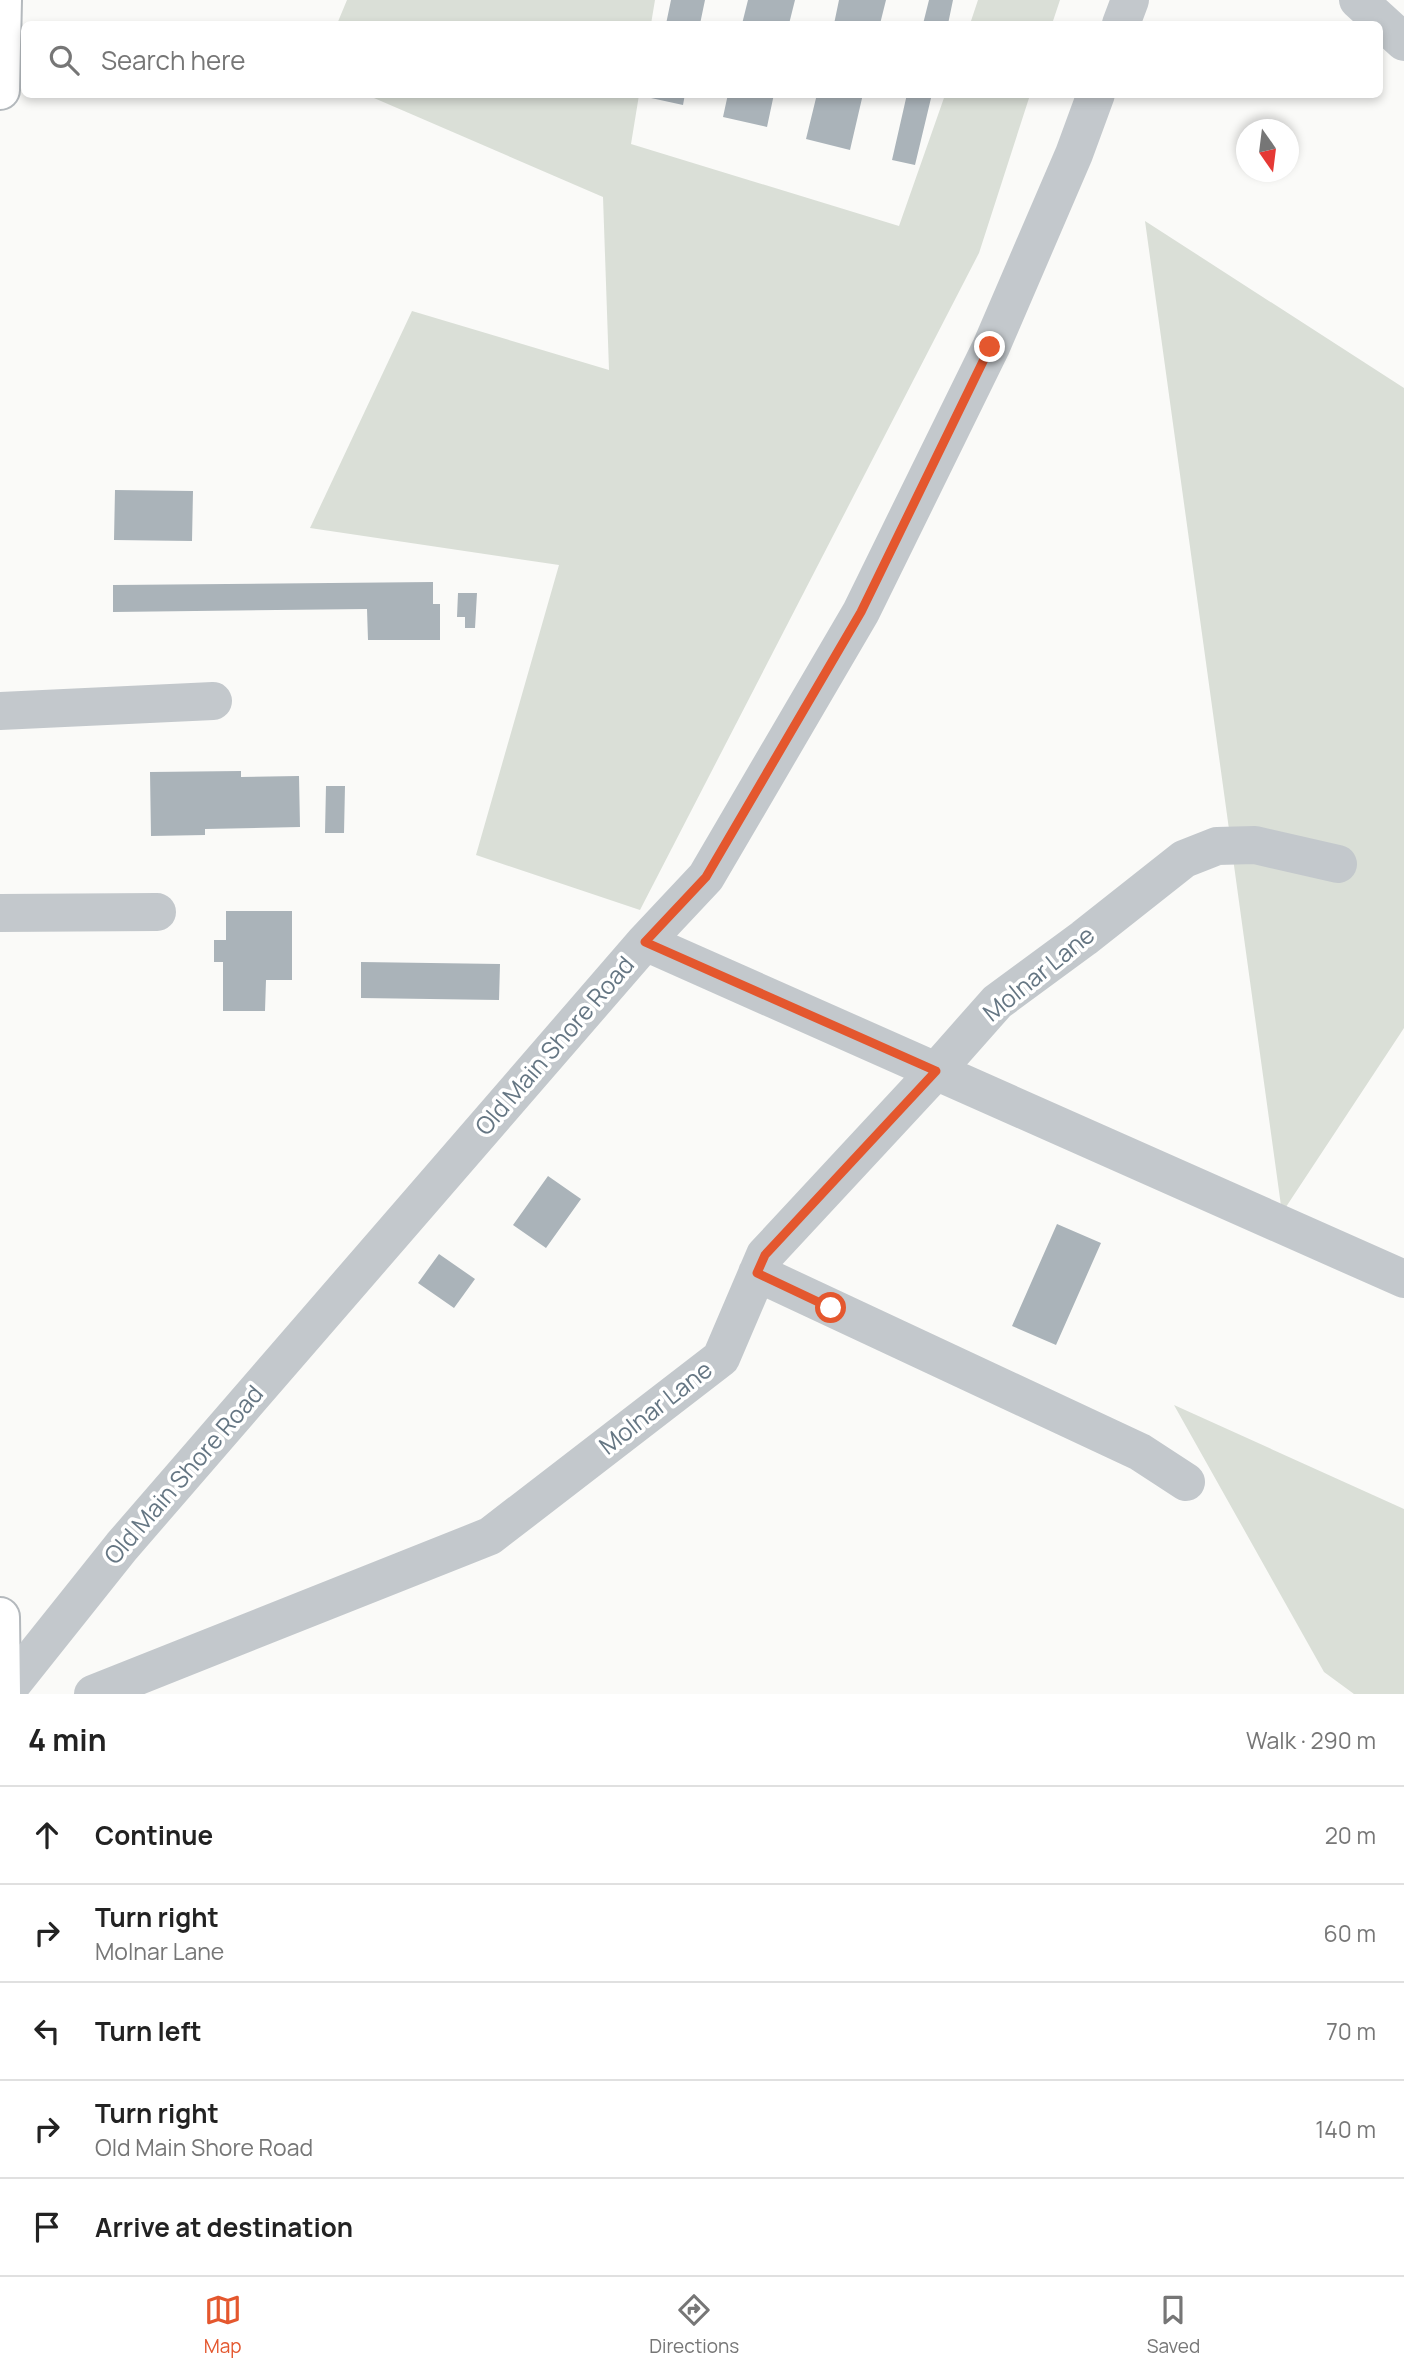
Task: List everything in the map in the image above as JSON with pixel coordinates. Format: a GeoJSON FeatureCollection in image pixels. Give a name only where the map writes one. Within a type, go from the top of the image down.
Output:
{"type":"FeatureCollection","features":[{"type":"Feature","properties":{"kind":"highway"},"geometry":{"type":"LineString","coordinates":[[0,90],[2,0]]}},
{"type":"Feature","properties":{"kind":"highway"},"geometry":{"type":"LineString","coordinates":[[0,1617],[3,1694]]}},
{"type":"Feature","properties":{"kind":"street"},"geometry":{"type":"LineString","coordinates":[[1122,21],[1130,0]]}},
{"type":"Feature","properties":{"kind":"street"},"geometry":{"type":"LineString","coordinates":[[1358,0],[1381,21]]}},
{"type":"Feature","properties":{"kind":"street"},"geometry":{"type":"LineString","coordinates":[[1383,23],[1404,42]]}},
{"type":"Feature","properties":{"kind":"street","name":"Old Main Shore Road"},"geometry":{"type":"LineString","coordinates":[[3,1694],[122,1546],[645,942],[706,877],[861,612],[990,347],[1074,154],[1095,98]]}},
{"type":"Feature","properties":{"kind":"street"},"geometry":{"type":"LineString","coordinates":[[0,711],[213,701]]}},
{"type":"Feature","properties":{"kind":"street","name":"Molnar Lane"},"geometry":{"type":"LineString","coordinates":[[93,1694],[490,1536],[721,1357],[765,1255],[997,1002],[1184,859],[1216,846],[1255,845],[1338,864]]}},
{"type":"Feature","properties":{"kind":"street"},"geometry":{"type":"LineString","coordinates":[[0,914],[157,912]]}},
{"type":"Feature","properties":{"kind":"street"},"geometry":{"type":"LineString","coordinates":[[645,942],[1404,1279]]}},
{"type":"Feature","properties":{"kind":"street"},"geometry":{"type":"LineString","coordinates":[[757,1273],[1140,1452],[1186,1482]]}},
{"type":"Feature","properties":{"kind":"shaded area"},"geometry":{"type":"Polygon","coordinates":[[[347,0],[655,0],[652,21],[338,21],[347,0]]]}},
{"type":"Feature","properties":{"kind":"shaded area"},"geometry":{"type":"Polygon","coordinates":[[[978,0],[1060,0],[1053,21],[971,21],[978,0]]]}},
{"type":"Feature","properties":{"kind":"shaded area"},"geometry":{"type":"Polygon","coordinates":[[[374,98],[639,98],[631,144],[899,226],[944,98],[1029,98],[979,253],[640,910],[476,855],[559,565],[310,528],[412,311],[609,370],[603,197],[374,98]]]}},
{"type":"Feature","properties":{"kind":"shaded area"},"geometry":{"type":"Polygon","coordinates":[[[1145,221],[1404,388],[1404,1028],[1282,1213],[1145,221]]]}},
{"type":"Feature","properties":{"kind":"shaded area"},"geometry":{"type":"Polygon","coordinates":[[[1174,1405],[1404,1509],[1404,1694],[1354,1694],[1324,1672],[1174,1405]]]}},
{"type":"Feature","properties":{"kind":"building"},"geometry":{"type":"Polygon","coordinates":[[[671,0],[705,0],[701,21],[667,21],[671,0]]]}},
{"type":"Feature","properties":{"kind":"building"},"geometry":{"type":"Polygon","coordinates":[[[748,0],[795,0],[790,21],[743,21],[748,0]]]}},
{"type":"Feature","properties":{"kind":"building"},"geometry":{"type":"Polygon","coordinates":[[[839,0],[886,0],[881,21],[835,21],[839,0]]]}},
{"type":"Feature","properties":{"kind":"building"},"geometry":{"type":"Polygon","coordinates":[[[929,0],[953,0],[949,21],[924,21],[929,0]]]}},
{"type":"Feature","properties":{"kind":"building"},"geometry":{"type":"Polygon","coordinates":[[[651,98],[684,98],[683,105],[651,98]]]}},
{"type":"Feature","properties":{"kind":"building"},"geometry":{"type":"Polygon","coordinates":[[[727,98],[773,98],[767,127],[723,117],[727,98]]]}},
{"type":"Feature","properties":{"kind":"building"},"geometry":{"type":"Polygon","coordinates":[[[816,98],[862,98],[850,150],[806,139],[816,98]]]}},
{"type":"Feature","properties":{"kind":"building"},"geometry":{"type":"Polygon","coordinates":[[[906,98],[931,98],[915,165],[892,160],[906,98]]]}},
{"type":"Feature","properties":{"kind":"building"},"geometry":{"type":"Polygon","coordinates":[[[115,490],[193,491],[192,541],[114,540],[115,490]]]}},
{"type":"Feature","properties":{"kind":"building"},"geometry":{"type":"Polygon","coordinates":[[[433,582],[433,604],[440,604],[440,640],[368,640],[367,609],[113,612],[113,585],[433,582]]]}},
{"type":"Feature","properties":{"kind":"building"},"geometry":{"type":"Polygon","coordinates":[[[458,593],[477,593],[475,628],[465,628],[465,617],[457,617],[458,593]]]}},
{"type":"Feature","properties":{"kind":"building"},"geometry":{"type":"Polygon","coordinates":[[[241,771],[241,777],[299,776],[300,827],[205,829],[205,835],[151,836],[150,772],[241,771]]]}},
{"type":"Feature","properties":{"kind":"building"},"geometry":{"type":"Polygon","coordinates":[[[326,786],[345,786],[344,833],[325,833],[326,786]]]}},
{"type":"Feature","properties":{"kind":"building"},"geometry":{"type":"Polygon","coordinates":[[[226,911],[292,911],[292,980],[266,980],[265,1011],[223,1011],[223,962],[214,962],[214,940],[226,940],[226,911]]]}},
{"type":"Feature","properties":{"kind":"building"},"geometry":{"type":"Polygon","coordinates":[[[361,962],[500,964],[499,1000],[361,998],[361,962]]]}},
{"type":"Feature","properties":{"kind":"building"},"geometry":{"type":"Polygon","coordinates":[[[548,1176],[581,1199],[546,1248],[513,1225],[548,1176]]]}},
{"type":"Feature","properties":{"kind":"building"},"geometry":{"type":"Polygon","coordinates":[[[1057,1224],[1101,1243],[1056,1345],[1012,1326],[1057,1224]]]}},
{"type":"Feature","properties":{"kind":"building"},"geometry":{"type":"Polygon","coordinates":[[[439,1254],[475,1279],[454,1308],[418,1283],[439,1254]]]}},
{"type":"Feature","properties":{"kind":"route"},"geometry":{"type":"LineString","coordinates":[[831,1308],[757,1273],[765,1255],[936,1071],[645,942],[706,877],[861,612],[990,347]]}}]}
